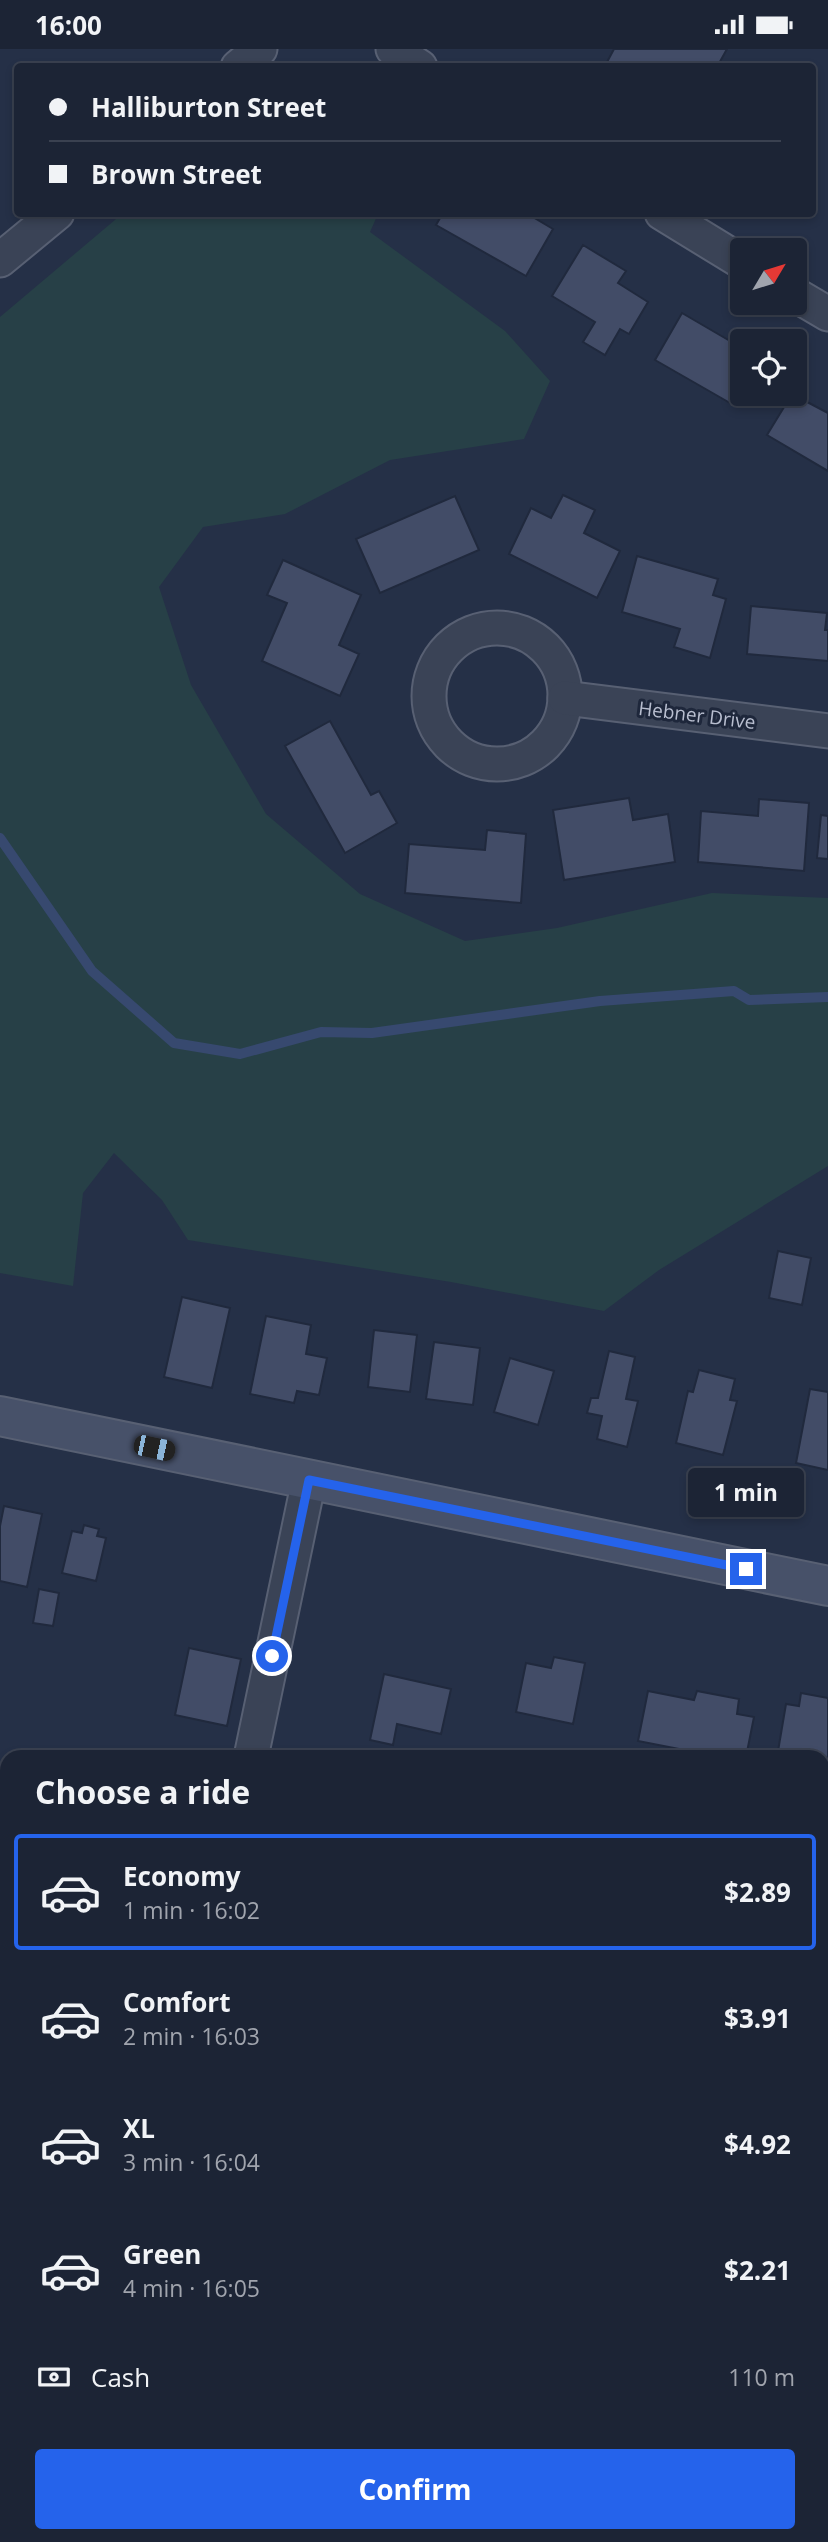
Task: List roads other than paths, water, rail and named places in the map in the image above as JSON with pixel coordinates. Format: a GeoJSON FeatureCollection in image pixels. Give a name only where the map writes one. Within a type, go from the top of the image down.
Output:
{"type":"FeatureCollection","features":[{"type":"Feature","properties":{"kind":"street"},"geometry":{"type":"LineString","coordinates":[[243,63],[260,49]]}},
{"type":"Feature","properties":{"kind":"street"},"geometry":{"type":"LineString","coordinates":[[393,49],[414,63]]}},
{"type":"Feature","properties":{"kind":"street"},"geometry":{"type":"LineString","coordinates":[[0,260],[52,217]]}},
{"type":"Feature","properties":{"kind":"street"},"geometry":{"type":"LineString","coordinates":[[669,217],[730,255]]}},
{"type":"Feature","properties":{"kind":"street"},"geometry":{"type":"LineString","coordinates":[[807,302],[828,314]]}},
{"type":"Feature","properties":{"kind":"street"},"geometry":{"type":"LineString","coordinates":[[506,628],[527,634],[545,647],[559,666],[565,698],[564,710],[556,731],[542,749],[523,760],[500,765],[478,762],[457,752],[441,736],[431,715],[428,693],[433,670],[445,651],[462,637],[483,629],[506,628]]}},
{"type":"Feature","properties":{"kind":"street","name":"Hebner Drive"},"geometry":{"type":"LineString","coordinates":[[565,698],[828,731]]}},
{"type":"Feature","properties":{"kind":"street"},"geometry":{"type":"LineString","coordinates":[[0,1416],[828,1586]]}},
{"type":"Feature","properties":{"kind":"street"},"geometry":{"type":"LineString","coordinates":[[252,1750],[309,1480]]}},
{"type":"Feature","properties":{"kind":"waterway"},"geometry":{"type":"LineString","coordinates":[[0,838],[92,971],[174,1043],[240,1054],[321,1032],[372,1033],[600,1001],[734,991],[749,1000],[828,997]]}}]}
